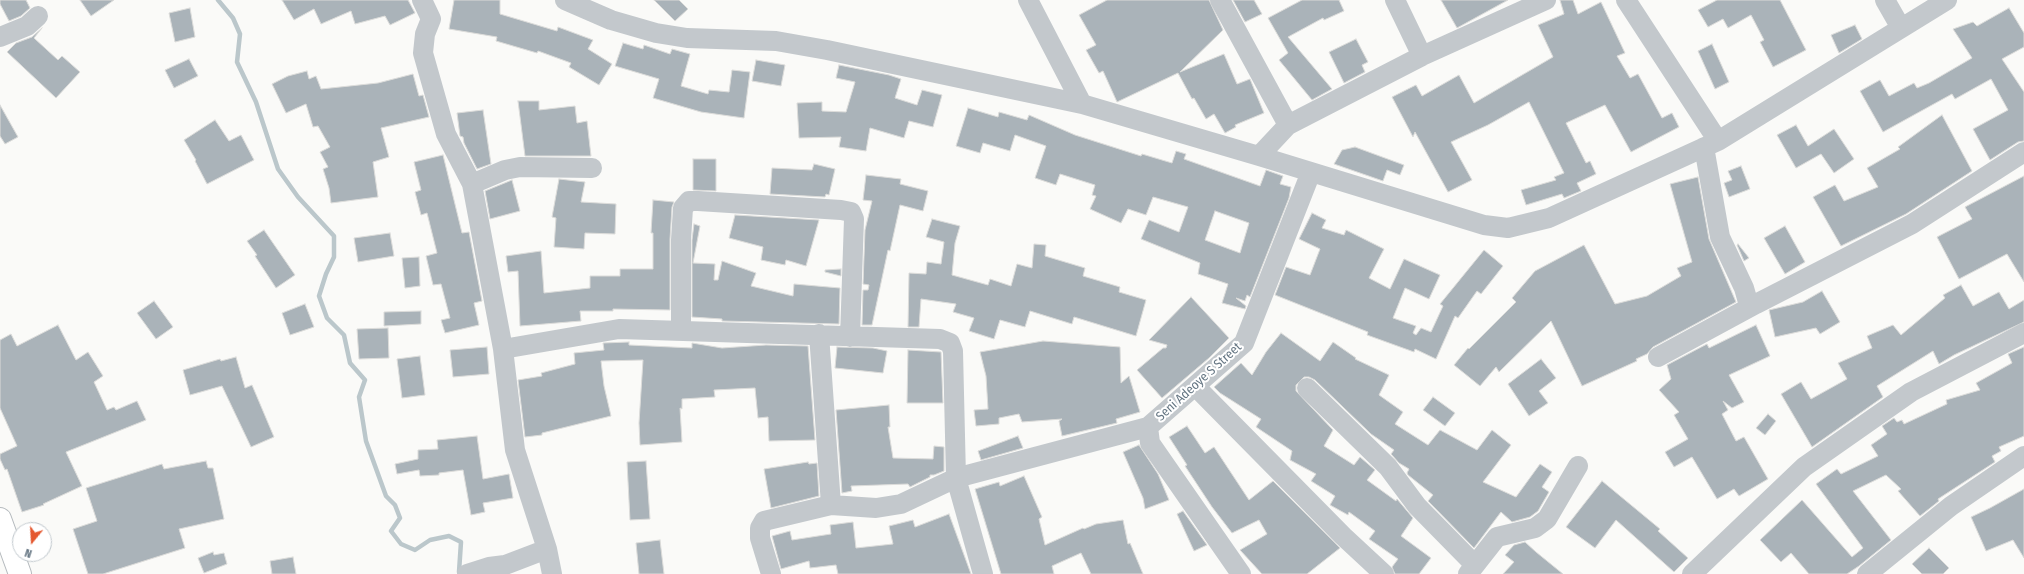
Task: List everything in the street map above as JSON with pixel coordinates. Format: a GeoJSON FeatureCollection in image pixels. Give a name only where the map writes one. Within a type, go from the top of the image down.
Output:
{"type":"FeatureCollection","features":[{"type":"Feature","properties":{"kind":"main road"},"geometry":{"type":"LineString","coordinates":[[0,519],[20,574]]}},
{"type":"Feature","properties":{"kind":"street"},"geometry":{"type":"LineString","coordinates":[[422,0],[431,19],[425,34],[424,53],[439,110],[455,154],[472,184],[503,349],[515,450],[547,548],[552,574]]}},
{"type":"Feature","properties":{"kind":"street"},"geometry":{"type":"LineString","coordinates":[[1220,0],[1288,125]]}},
{"type":"Feature","properties":{"kind":"street"},"geometry":{"type":"LineString","coordinates":[[1394,0],[1422,56]]}},
{"type":"Feature","properties":{"kind":"street"},"geometry":{"type":"LineString","coordinates":[[1259,156],[1288,125],[1422,56],[1546,0]]}},
{"type":"Feature","properties":{"kind":"street"},"geometry":{"type":"LineString","coordinates":[[1626,0],[1711,144],[1720,237],[1744,288],[1748,302],[1756,304]]}},
{"type":"Feature","properties":{"kind":"street"},"geometry":{"type":"LineString","coordinates":[[1885,0],[1901,28]]}},
{"type":"Feature","properties":{"kind":"street"},"geometry":{"type":"LineString","coordinates":[[568,1],[611,20],[656,33],[687,38],[776,41],[1082,104],[1259,156],[1484,225],[1508,228],[1549,218],[1711,144],[1947,0]]}},
{"type":"Feature","properties":{"kind":"street"},"geometry":{"type":"LineString","coordinates":[[1032,1],[1082,104]]}},
{"type":"Feature","properties":{"kind":"street"},"geometry":{"type":"LineString","coordinates":[[1,33],[27,26],[38,16]]}},
{"type":"Feature","properties":{"kind":"street"},"geometry":{"type":"LineString","coordinates":[[1658,357],[1756,304],[1912,224],[2024,152]]}},
{"type":"Feature","properties":{"kind":"street"},"geometry":{"type":"LineString","coordinates":[[472,184],[505,170],[520,167],[592,168]]}},
{"type":"Feature","properties":{"kind":"street","name":"Seni Adeoye S Street"},"geometry":{"type":"LineString","coordinates":[[1241,574],[1150,443],[1148,427],[1244,343],[1311,172]]}},
{"type":"Feature","properties":{"kind":"street"},"geometry":{"type":"LineString","coordinates":[[681,331],[681,240],[683,208],[689,201],[698,200],[841,210],[851,212],[854,219],[850,337]]}},
{"type":"Feature","properties":{"kind":"street"},"geometry":{"type":"LineString","coordinates":[[503,349],[619,329],[819,334],[850,337],[940,339],[950,343],[953,351],[956,478],[982,574]]}},
{"type":"Feature","properties":{"kind":"street"},"geometry":{"type":"LineString","coordinates":[[1692,574],[1804,467],[1911,392],[2024,333]]}},
{"type":"Feature","properties":{"kind":"street"},"geometry":{"type":"LineString","coordinates":[[819,334],[831,505]]}},
{"type":"Feature","properties":{"kind":"street"},"geometry":{"type":"LineString","coordinates":[[1195,386],[1343,536],[1384,574]]}},
{"type":"Feature","properties":{"kind":"street"},"geometry":{"type":"LineString","coordinates":[[1307,388],[1388,468],[1417,506],[1471,570],[1497,538],[1535,528],[1547,519],[1578,466]]}},
{"type":"Feature","properties":{"kind":"street"},"geometry":{"type":"LineString","coordinates":[[770,574],[760,538],[760,528],[764,520],[831,505],[876,508],[901,504],[956,478],[1148,427]]}},
{"type":"Feature","properties":{"kind":"street"},"geometry":{"type":"LineString","coordinates":[[1867,574],[1950,506],[2024,456]]}},
{"type":"Feature","properties":{"kind":"street"},"geometry":{"type":"LineString","coordinates":[[467,574],[489,567],[505,565],[547,548]]}},
{"type":"Feature","properties":{"kind":"building"},"geometry":{"type":"Polygon","coordinates":[[[0,0],[26,0],[30,8],[21,16],[9,21],[0,4],[0,0]]]}},
{"type":"Feature","properties":{"kind":"building"},"geometry":{"type":"Polygon","coordinates":[[[80,0],[114,0],[91,16],[80,0]]]}},
{"type":"Feature","properties":{"kind":"building"},"geometry":{"type":"Polygon","coordinates":[[[282,0],[408,0],[415,13],[390,25],[385,16],[355,24],[351,11],[321,24],[314,9],[294,20],[282,0]]]}},
{"type":"Feature","properties":{"kind":"building"},"geometry":{"type":"Polygon","coordinates":[[[454,0],[500,0],[500,14],[557,31],[558,27],[593,40],[588,49],[612,64],[599,85],[569,67],[571,63],[538,51],[537,53],[496,41],[497,37],[449,29],[454,0]]]}},
{"type":"Feature","properties":{"kind":"building"},"geometry":{"type":"Polygon","coordinates":[[[654,0],[679,0],[688,9],[675,21],[654,0]]]}},
{"type":"Feature","properties":{"kind":"building"},"geometry":{"type":"Polygon","coordinates":[[[1107,0],[1209,0],[1223,30],[1180,72],[1224,54],[1237,84],[1250,79],[1264,113],[1235,125],[1236,127],[1225,133],[1214,114],[1206,119],[1194,98],[1192,99],[1178,73],[1117,102],[1103,71],[1099,73],[1086,50],[1096,45],[1079,15],[1107,0]]]}},
{"type":"Feature","properties":{"kind":"building"},"geometry":{"type":"Polygon","coordinates":[[[1233,0],[1254,0],[1262,14],[1245,22],[1233,0]]]}},
{"type":"Feature","properties":{"kind":"building"},"geometry":{"type":"Polygon","coordinates":[[[1302,0],[1339,0],[1344,11],[1324,20],[1323,18],[1288,37],[1332,89],[1312,100],[1279,60],[1288,53],[1268,18],[1302,0]]]}},
{"type":"Feature","properties":{"kind":"building"},"geometry":{"type":"Polygon","coordinates":[[[1441,0],[1508,0],[1457,28],[1441,0]]]}},
{"type":"Feature","properties":{"kind":"building"},"geometry":{"type":"Polygon","coordinates":[[[1560,0],[1573,0],[1578,14],[1601,2],[1625,53],[1617,56],[1630,78],[1638,74],[1662,118],[1672,113],[1679,127],[1631,152],[1605,105],[1566,123],[1586,163],[1590,161],[1596,174],[1577,183],[1581,191],[1564,198],[1562,194],[1526,205],[1521,190],[1556,180],[1554,177],[1564,173],[1529,102],[1488,125],[1451,142],[1472,180],[1448,192],[1415,132],[1413,137],[1392,97],[1416,85],[1422,96],[1459,75],[1474,103],[1553,57],[1538,25],[1564,14],[1560,0]]]}},
{"type":"Feature","properties":{"kind":"building"},"geometry":{"type":"Polygon","coordinates":[[[1717,0],[1780,0],[1806,50],[1773,67],[1760,42],[1764,40],[1751,15],[1728,28],[1723,19],[1708,27],[1698,10],[1717,0]]]}},
{"type":"Feature","properties":{"kind":"building"},"geometry":{"type":"Polygon","coordinates":[[[190,8],[195,37],[175,42],[169,13],[190,8]]]}},
{"type":"Feature","properties":{"kind":"building"},"geometry":{"type":"Polygon","coordinates":[[[2009,8],[2024,33],[2024,47],[2002,59],[2024,92],[2024,141],[2018,142],[1990,160],[1973,129],[2008,110],[1991,79],[1955,99],[1952,94],[1883,132],[1860,91],[1880,80],[1889,96],[1914,83],[1917,88],[1929,83],[1972,58],[1953,29],[1973,22],[1977,26],[2009,8]]]}},
{"type":"Feature","properties":{"kind":"building"},"geometry":{"type":"Polygon","coordinates":[[[1855,25],[1862,39],[1839,53],[1831,35],[1855,25]]]}},
{"type":"Feature","properties":{"kind":"building"},"geometry":{"type":"Polygon","coordinates":[[[42,28],[34,38],[58,60],[62,56],[80,72],[56,98],[7,52],[16,43],[32,37],[42,28]]]}},
{"type":"Feature","properties":{"kind":"building"},"geometry":{"type":"Polygon","coordinates":[[[1356,39],[1368,62],[1362,65],[1365,72],[1344,83],[1329,52],[1356,39]]]}},
{"type":"Feature","properties":{"kind":"building"},"geometry":{"type":"Polygon","coordinates":[[[623,43],[643,49],[644,45],[670,54],[672,49],[690,54],[681,86],[708,94],[709,90],[729,92],[732,70],[750,72],[744,118],[701,112],[653,98],[659,79],[615,66],[623,43]]]}},
{"type":"Feature","properties":{"kind":"building"},"geometry":{"type":"Polygon","coordinates":[[[1712,44],[1729,82],[1715,89],[1698,51],[1712,44]]]}},
{"type":"Feature","properties":{"kind":"building"},"geometry":{"type":"Polygon","coordinates":[[[189,59],[198,76],[174,88],[165,70],[189,59]]]}},
{"type":"Feature","properties":{"kind":"building"},"geometry":{"type":"Polygon","coordinates":[[[756,60],[785,65],[781,86],[752,81],[756,60]]]}},
{"type":"Feature","properties":{"kind":"building"},"geometry":{"type":"Polygon","coordinates":[[[839,65],[889,75],[901,79],[895,98],[917,105],[922,90],[942,95],[933,127],[909,121],[904,138],[870,128],[866,151],[839,147],[841,137],[799,138],[797,103],[822,102],[822,111],[846,112],[855,82],[836,78],[839,65]]]}},
{"type":"Feature","properties":{"kind":"building"},"geometry":{"type":"Polygon","coordinates":[[[307,71],[309,79],[316,76],[321,89],[378,83],[413,74],[419,96],[423,95],[429,117],[381,128],[389,157],[373,162],[378,197],[331,203],[329,188],[323,169],[328,167],[320,152],[330,147],[318,126],[313,127],[306,104],[286,113],[272,84],[288,76],[307,71]]]}},
{"type":"Feature","properties":{"kind":"building"},"geometry":{"type":"Polygon","coordinates":[[[518,101],[539,101],[539,110],[575,106],[577,123],[587,121],[591,156],[525,156],[518,101]]]}},
{"type":"Feature","properties":{"kind":"building"},"geometry":{"type":"Polygon","coordinates":[[[0,105],[18,137],[5,144],[0,136],[0,105]]]}},
{"type":"Feature","properties":{"kind":"building"},"geometry":{"type":"Polygon","coordinates":[[[968,108],[998,117],[999,112],[1027,120],[1029,115],[1075,135],[1141,156],[1142,154],[1172,163],[1176,151],[1186,154],[1184,159],[1260,186],[1266,170],[1283,176],[1280,184],[1291,187],[1289,198],[1250,297],[1247,295],[1245,301],[1236,298],[1246,306],[1245,309],[1222,303],[1228,284],[1198,274],[1200,263],[1141,239],[1149,220],[1179,232],[1188,207],[1153,197],[1146,215],[1128,209],[1121,223],[1090,209],[1096,196],[1092,195],[1095,185],[1060,174],[1056,185],[1035,178],[1046,146],[1015,135],[1010,151],[983,143],[980,153],[956,146],[968,108]],[[1215,211],[1205,240],[1240,253],[1249,223],[1215,211]]]}},
{"type":"Feature","properties":{"kind":"building"},"geometry":{"type":"Polygon","coordinates":[[[483,110],[491,164],[477,169],[464,143],[463,137],[460,136],[457,113],[483,110]]]}},
{"type":"Feature","properties":{"kind":"building"},"geometry":{"type":"Polygon","coordinates":[[[1942,115],[1972,171],[1906,214],[1841,246],[1813,197],[1835,185],[1844,201],[1878,187],[1867,168],[1900,149],[1898,147],[1942,115]]]}},
{"type":"Feature","properties":{"kind":"building"},"geometry":{"type":"Polygon","coordinates":[[[215,120],[229,141],[241,135],[254,160],[207,184],[195,161],[196,160],[184,140],[215,120]]]}},
{"type":"Feature","properties":{"kind":"building"},"geometry":{"type":"Polygon","coordinates":[[[1796,125],[1808,146],[1834,129],[1854,159],[1834,173],[1821,154],[1796,168],[1777,135],[1796,125]]]}},
{"type":"Feature","properties":{"kind":"building"},"geometry":{"type":"Polygon","coordinates":[[[1355,147],[1404,165],[1400,175],[1387,170],[1383,181],[1334,164],[1342,150],[1355,147]]]}},
{"type":"Feature","properties":{"kind":"building"},"geometry":{"type":"Polygon","coordinates":[[[443,155],[462,233],[469,232],[482,301],[474,303],[479,325],[445,333],[441,320],[450,318],[441,284],[433,285],[426,256],[437,253],[427,213],[421,215],[415,192],[421,190],[414,162],[443,155]]]}},
{"type":"Feature","properties":{"kind":"building"},"geometry":{"type":"Polygon","coordinates":[[[693,159],[716,159],[716,191],[693,190],[693,159]]]}},
{"type":"Feature","properties":{"kind":"building"},"geometry":{"type":"Polygon","coordinates":[[[814,164],[835,169],[829,195],[826,194],[825,197],[770,194],[772,168],[812,170],[814,164]]]}},
{"type":"Feature","properties":{"kind":"building"},"geometry":{"type":"Polygon","coordinates":[[[1741,166],[1750,189],[1729,197],[1724,183],[1732,180],[1728,171],[1741,166]]]}},
{"type":"Feature","properties":{"kind":"building"},"geometry":{"type":"Polygon","coordinates":[[[866,175],[901,179],[900,184],[928,191],[923,211],[900,205],[890,251],[888,250],[872,325],[862,325],[863,290],[868,290],[869,285],[863,284],[865,230],[872,201],[863,200],[866,175]]]}},
{"type":"Feature","properties":{"kind":"building"},"geometry":{"type":"Polygon","coordinates":[[[2024,176],[2024,282],[2007,254],[1959,279],[1937,237],[1972,219],[1965,207],[2024,176]]]}},
{"type":"Feature","properties":{"kind":"building"},"geometry":{"type":"Polygon","coordinates":[[[1698,177],[1709,239],[1736,302],[1653,347],[1647,354],[1636,359],[1637,361],[1582,386],[1551,321],[1499,372],[1496,367],[1480,386],[1454,365],[1468,348],[1469,349],[1516,302],[1512,298],[1535,271],[1584,245],[1615,304],[1647,296],[1681,276],[1677,268],[1692,262],[1670,184],[1698,177]]]}},
{"type":"Feature","properties":{"kind":"building"},"geometry":{"type":"Polygon","coordinates":[[[559,179],[585,182],[581,202],[616,204],[615,234],[585,233],[584,249],[554,247],[556,218],[552,217],[559,179]]]}},
{"type":"Feature","properties":{"kind":"building"},"geometry":{"type":"Polygon","coordinates":[[[512,180],[520,211],[490,219],[485,191],[512,180]]]}},
{"type":"Feature","properties":{"kind":"building"},"geometry":{"type":"Polygon","coordinates":[[[653,200],[674,202],[672,207],[670,239],[670,310],[613,309],[613,311],[580,311],[581,321],[520,326],[518,271],[508,272],[506,256],[541,251],[544,293],[590,288],[590,276],[620,276],[620,269],[653,269],[653,233],[651,233],[653,200]]]}},
{"type":"Feature","properties":{"kind":"building"},"geometry":{"type":"Polygon","coordinates":[[[1312,213],[1326,220],[1322,228],[1344,235],[1346,230],[1384,249],[1369,278],[1390,289],[1404,259],[1440,275],[1429,299],[1405,288],[1393,318],[1416,326],[1413,333],[1416,335],[1421,328],[1431,332],[1443,306],[1440,304],[1484,250],[1503,266],[1481,294],[1477,291],[1458,318],[1455,316],[1436,359],[1415,349],[1414,352],[1367,335],[1368,332],[1275,295],[1286,267],[1310,275],[1320,249],[1299,239],[1312,213]]]}},
{"type":"Feature","properties":{"kind":"building"},"geometry":{"type":"Polygon","coordinates":[[[735,215],[819,220],[806,266],[786,260],[785,265],[761,260],[763,247],[729,238],[735,215]]]}},
{"type":"Feature","properties":{"kind":"building"},"geometry":{"type":"Polygon","coordinates":[[[932,219],[960,226],[955,243],[952,275],[988,285],[990,279],[1011,286],[1017,264],[1032,268],[1034,244],[1046,245],[1045,256],[1085,268],[1083,276],[1120,287],[1119,292],[1146,300],[1136,336],[1074,317],[1072,324],[1030,311],[1025,327],[1000,320],[994,339],[969,331],[974,318],[953,312],[956,304],[921,299],[919,327],[908,327],[909,273],[926,274],[927,262],[941,264],[944,242],[926,237],[932,219]]]}},
{"type":"Feature","properties":{"kind":"building"},"geometry":{"type":"Polygon","coordinates":[[[694,224],[700,226],[693,263],[715,264],[714,280],[718,280],[722,261],[756,273],[751,286],[793,296],[794,284],[840,288],[839,324],[722,321],[722,319],[692,317],[692,240],[694,224]]]}},
{"type":"Feature","properties":{"kind":"building"},"geometry":{"type":"Polygon","coordinates":[[[1785,226],[1805,262],[1785,274],[1764,238],[1785,226]]]}},
{"type":"Feature","properties":{"kind":"building"},"geometry":{"type":"Polygon","coordinates":[[[264,230],[295,275],[276,288],[247,241],[264,230]]]}},
{"type":"Feature","properties":{"kind":"building"},"geometry":{"type":"Polygon","coordinates":[[[390,233],[394,256],[358,262],[354,238],[390,233]]]}},
{"type":"Feature","properties":{"kind":"building"},"geometry":{"type":"Polygon","coordinates":[[[1738,244],[1749,258],[1744,261],[1737,245],[1738,244]]]}},
{"type":"Feature","properties":{"kind":"building"},"geometry":{"type":"Polygon","coordinates":[[[419,257],[420,286],[405,288],[402,258],[419,257]]]}},
{"type":"Feature","properties":{"kind":"building"},"geometry":{"type":"Polygon","coordinates":[[[841,269],[841,276],[825,272],[825,270],[841,269]]]}},
{"type":"Feature","properties":{"kind":"building"},"geometry":{"type":"Polygon","coordinates":[[[1961,285],[1973,306],[1999,292],[2009,309],[2024,300],[2024,322],[1954,355],[1939,364],[1933,351],[1877,386],[1883,397],[1812,447],[1781,394],[1801,382],[1811,399],[1847,379],[1838,363],[1872,348],[1867,336],[1893,325],[1901,335],[1945,298],[1943,295],[1961,285]]]}},
{"type":"Feature","properties":{"kind":"building"},"geometry":{"type":"Polygon","coordinates":[[[1822,291],[1840,322],[1820,334],[1816,328],[1775,337],[1769,310],[1803,302],[1822,291]]]}},
{"type":"Feature","properties":{"kind":"building"},"geometry":{"type":"Polygon","coordinates":[[[1191,297],[1229,338],[1209,358],[1162,398],[1137,370],[1163,348],[1166,348],[1167,345],[1149,340],[1191,297]]]}},
{"type":"Feature","properties":{"kind":"building"},"geometry":{"type":"Polygon","coordinates":[[[154,301],[173,327],[156,339],[137,313],[154,301]]]}},
{"type":"Feature","properties":{"kind":"building"},"geometry":{"type":"Polygon","coordinates":[[[305,304],[314,327],[290,335],[282,313],[305,304]]]}},
{"type":"Feature","properties":{"kind":"building"},"geometry":{"type":"Polygon","coordinates":[[[421,311],[421,324],[384,326],[384,312],[421,311]]]}},
{"type":"Feature","properties":{"kind":"building"},"geometry":{"type":"Polygon","coordinates":[[[58,325],[76,360],[88,352],[103,376],[94,382],[107,410],[114,407],[116,410],[137,401],[146,420],[66,452],[82,486],[43,504],[44,505],[22,512],[7,469],[5,470],[0,459],[0,454],[17,446],[0,408],[0,340],[11,334],[17,346],[58,325]]]}},
{"type":"Feature","properties":{"kind":"building"},"geometry":{"type":"Polygon","coordinates":[[[1756,325],[1770,356],[1729,375],[1744,402],[1732,408],[1723,401],[1728,410],[1722,414],[1736,441],[1744,437],[1768,479],[1739,496],[1734,489],[1717,499],[1692,457],[1674,467],[1665,452],[1688,439],[1674,415],[1679,412],[1659,390],[1671,379],[1667,365],[1707,344],[1709,348],[1756,325]]]}},
{"type":"Feature","properties":{"kind":"building"},"geometry":{"type":"Polygon","coordinates":[[[388,328],[389,358],[359,359],[357,329],[388,328]]]}},
{"type":"Feature","properties":{"kind":"building"},"geometry":{"type":"Polygon","coordinates":[[[1281,333],[1320,361],[1333,342],[1356,358],[1355,359],[1389,375],[1379,395],[1403,412],[1395,424],[1428,445],[1440,430],[1477,450],[1492,430],[1511,445],[1483,482],[1516,497],[1540,464],[1552,472],[1542,487],[1549,492],[1538,511],[1530,517],[1512,522],[1501,512],[1474,548],[1428,501],[1433,495],[1408,475],[1407,473],[1409,469],[1399,463],[1391,454],[1394,450],[1371,434],[1315,380],[1309,377],[1304,377],[1296,385],[1296,391],[1333,430],[1324,446],[1354,465],[1360,457],[1375,470],[1367,480],[1396,501],[1397,499],[1413,518],[1401,536],[1431,558],[1419,574],[1395,574],[1392,567],[1398,559],[1369,539],[1375,531],[1349,512],[1348,515],[1330,505],[1335,496],[1311,481],[1316,474],[1290,460],[1292,451],[1256,427],[1261,419],[1220,393],[1214,387],[1241,363],[1252,375],[1266,352],[1281,333]]]}},
{"type":"Feature","properties":{"kind":"building"},"geometry":{"type":"Polygon","coordinates":[[[1043,341],[1120,347],[1121,383],[1129,376],[1140,412],[1116,419],[1117,423],[1062,436],[1059,421],[1062,419],[1022,422],[1019,414],[999,418],[999,424],[976,426],[974,410],[988,409],[986,376],[980,352],[1043,341]]]}},
{"type":"Feature","properties":{"kind":"building"},"geometry":{"type":"Polygon","coordinates":[[[629,342],[629,345],[692,348],[692,343],[722,348],[766,345],[808,346],[815,440],[769,441],[768,417],[758,418],[755,388],[714,390],[715,397],[682,399],[682,409],[680,408],[682,442],[640,445],[639,423],[643,360],[601,361],[604,386],[611,416],[542,433],[542,435],[525,437],[518,380],[542,376],[541,373],[575,364],[574,353],[604,350],[603,343],[629,342]]]}},
{"type":"Feature","properties":{"kind":"building"},"geometry":{"type":"Polygon","coordinates":[[[487,347],[489,374],[453,377],[450,350],[487,347]]]}},
{"type":"Feature","properties":{"kind":"building"},"geometry":{"type":"Polygon","coordinates":[[[837,347],[873,348],[887,351],[883,373],[835,368],[837,347]]]}},
{"type":"Feature","properties":{"kind":"building"},"geometry":{"type":"Polygon","coordinates":[[[2024,347],[2024,436],[1999,447],[2001,451],[1992,456],[1995,462],[1938,499],[1939,501],[1920,516],[1898,491],[1901,489],[1886,475],[1853,491],[1891,540],[1859,566],[1847,574],[1809,574],[1791,553],[1781,562],[1760,540],[1802,500],[1852,557],[1863,548],[1816,484],[1837,469],[1841,474],[1878,456],[1871,445],[1887,434],[1882,426],[1894,418],[1897,422],[1902,420],[1904,424],[1947,404],[1946,400],[1980,390],[1976,383],[2012,363],[2008,354],[2024,347]]]}},
{"type":"Feature","properties":{"kind":"building"},"geometry":{"type":"Polygon","coordinates":[[[908,350],[941,352],[943,403],[907,403],[908,350]]]}},
{"type":"Feature","properties":{"kind":"building"},"geometry":{"type":"Polygon","coordinates":[[[420,356],[425,395],[402,398],[397,359],[420,356]]]}},
{"type":"Feature","properties":{"kind":"building"},"geometry":{"type":"Polygon","coordinates":[[[236,357],[245,388],[252,385],[274,437],[251,447],[222,386],[190,395],[183,370],[220,359],[221,361],[236,357]]]}},
{"type":"Feature","properties":{"kind":"building"},"geometry":{"type":"Polygon","coordinates":[[[1541,359],[1556,378],[1539,391],[1548,403],[1529,416],[1508,384],[1541,359]]]}},
{"type":"Feature","properties":{"kind":"building"},"geometry":{"type":"Polygon","coordinates":[[[1433,397],[1455,413],[1445,426],[1423,410],[1433,397]]]}},
{"type":"Feature","properties":{"kind":"building"},"geometry":{"type":"Polygon","coordinates":[[[889,405],[890,427],[888,427],[893,458],[933,459],[934,446],[944,447],[944,471],[930,475],[930,477],[910,487],[908,484],[851,486],[852,491],[842,493],[836,410],[889,405]]]}},
{"type":"Feature","properties":{"kind":"building"},"geometry":{"type":"Polygon","coordinates":[[[1768,414],[1776,421],[1765,435],[1756,428],[1768,414]]]}},
{"type":"Feature","properties":{"kind":"building"},"geometry":{"type":"Polygon","coordinates":[[[1187,426],[1205,453],[1214,447],[1249,500],[1273,481],[1340,548],[1307,574],[1262,574],[1240,550],[1267,534],[1259,520],[1232,533],[1212,507],[1185,466],[1187,465],[1169,437],[1187,426]]]}},
{"type":"Feature","properties":{"kind":"building"},"geometry":{"type":"Polygon","coordinates":[[[477,436],[483,479],[509,474],[513,498],[483,503],[485,512],[471,515],[463,470],[439,473],[439,475],[420,476],[419,470],[397,474],[395,464],[418,459],[418,450],[438,449],[437,440],[477,436]]]}},
{"type":"Feature","properties":{"kind":"building"},"geometry":{"type":"Polygon","coordinates":[[[1018,436],[1023,448],[981,460],[978,451],[1018,436]]]}},
{"type":"Feature","properties":{"kind":"building"},"geometry":{"type":"Polygon","coordinates":[[[1139,445],[1158,474],[1169,500],[1145,509],[1143,498],[1123,452],[1139,445]]]}},
{"type":"Feature","properties":{"kind":"building"},"geometry":{"type":"Polygon","coordinates":[[[206,461],[208,468],[213,468],[224,519],[179,529],[185,548],[103,574],[88,574],[73,529],[97,521],[86,488],[162,464],[164,469],[206,461]]]}},
{"type":"Feature","properties":{"kind":"building"},"geometry":{"type":"Polygon","coordinates":[[[646,461],[650,519],[630,520],[627,462],[646,461]]]}},
{"type":"Feature","properties":{"kind":"building"},"geometry":{"type":"Polygon","coordinates":[[[808,462],[809,464],[817,463],[819,496],[771,508],[764,469],[808,462]]]}},
{"type":"Feature","properties":{"kind":"building"},"geometry":{"type":"Polygon","coordinates":[[[1024,476],[1042,517],[1039,519],[1045,545],[1083,528],[1084,529],[1096,524],[1123,520],[1128,544],[1130,543],[1143,574],[1091,574],[1081,553],[1052,566],[1054,574],[1001,574],[975,489],[999,482],[1000,486],[1024,476]]]}},
{"type":"Feature","properties":{"kind":"building"},"geometry":{"type":"Polygon","coordinates":[[[1602,481],[1660,529],[1658,531],[1688,558],[1674,572],[1616,520],[1595,548],[1566,527],[1602,481]]]}},
{"type":"Feature","properties":{"kind":"building"},"geometry":{"type":"Polygon","coordinates":[[[2024,489],[2024,558],[2013,540],[1986,551],[1971,517],[2024,489]]]}},
{"type":"Feature","properties":{"kind":"building"},"geometry":{"type":"Polygon","coordinates":[[[1183,511],[1207,545],[1194,551],[1177,514],[1183,511]]]}},
{"type":"Feature","properties":{"kind":"building"},"geometry":{"type":"Polygon","coordinates":[[[949,514],[971,574],[838,574],[836,565],[810,568],[809,561],[781,569],[772,536],[790,531],[792,540],[831,534],[830,525],[853,522],[856,548],[893,544],[889,526],[913,520],[915,527],[949,514]]]}},
{"type":"Feature","properties":{"kind":"building"},"geometry":{"type":"Polygon","coordinates":[[[660,540],[664,574],[639,574],[636,543],[660,540]]]}},
{"type":"Feature","properties":{"kind":"building"},"geometry":{"type":"Polygon","coordinates":[[[1525,542],[1563,574],[1503,574],[1514,562],[1505,555],[1514,545],[1525,542]]]}},
{"type":"Feature","properties":{"kind":"building"},"geometry":{"type":"Polygon","coordinates":[[[1929,548],[1949,568],[1943,574],[1922,574],[1912,564],[1929,548]]]}},
{"type":"Feature","properties":{"kind":"building"},"geometry":{"type":"Polygon","coordinates":[[[213,552],[214,555],[224,553],[227,564],[204,573],[198,558],[213,552]]]}},
{"type":"Feature","properties":{"kind":"building"},"geometry":{"type":"Polygon","coordinates":[[[293,557],[296,574],[272,574],[270,561],[293,557]]]}},
{"type":"Feature","properties":{"kind":"waterway"},"geometry":{"type":"LineString","coordinates":[[218,0],[233,18],[240,34],[237,62],[256,102],[278,169],[298,197],[334,236],[334,257],[326,274],[319,296],[327,318],[344,335],[350,363],[365,380],[359,397],[366,441],[386,496],[395,505],[400,518],[391,531],[401,544],[415,550],[430,540],[449,536],[461,542],[459,572]]}}]}
